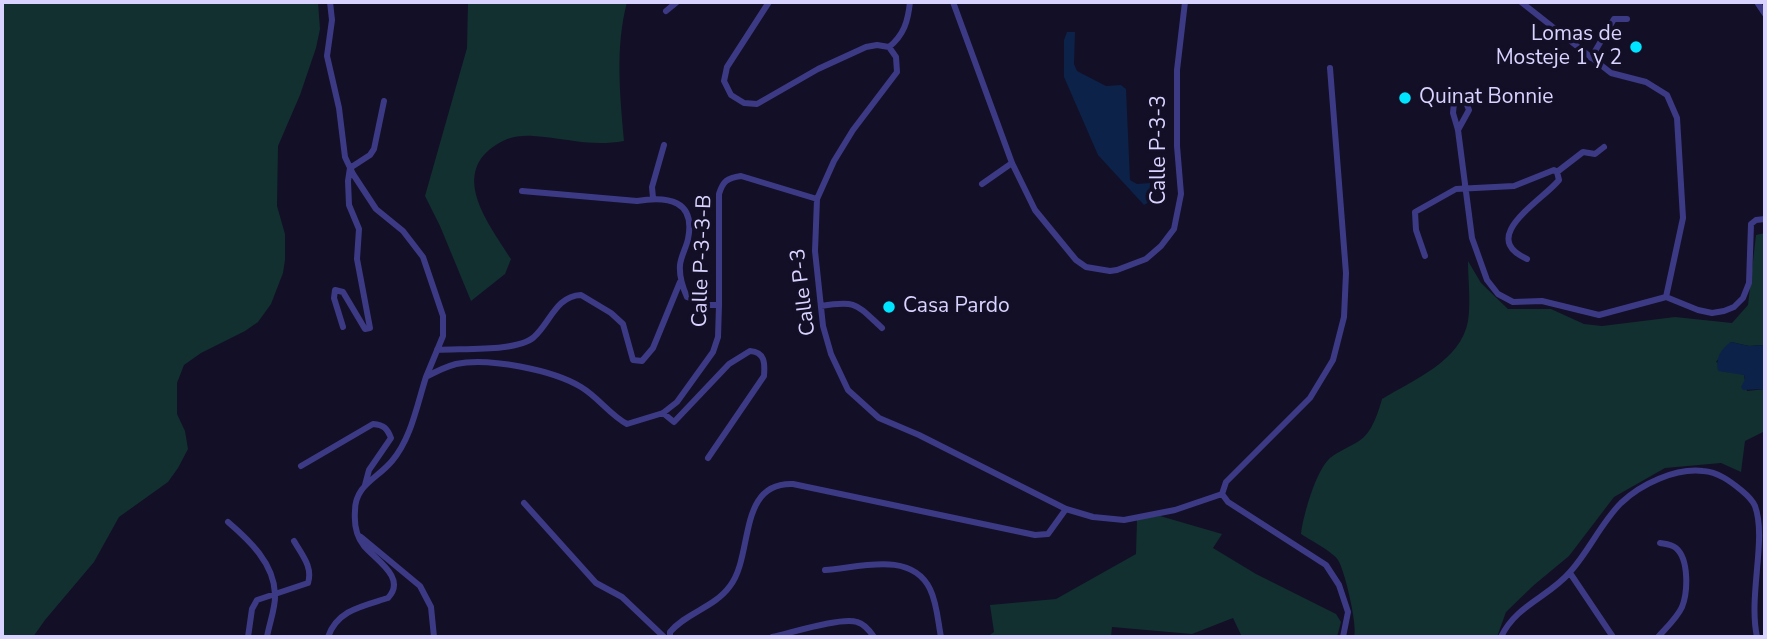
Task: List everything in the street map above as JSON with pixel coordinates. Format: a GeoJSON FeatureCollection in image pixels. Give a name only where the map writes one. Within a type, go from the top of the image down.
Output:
{"type":"FeatureCollection","features":[{"type":"Feature","properties":{"kind":"street"},"geometry":{"type":"LineString","coordinates":[[328,637],[334,622],[345,613],[388,598],[393,593],[391,573],[363,546],[357,534],[354,522],[355,500],[365,485],[391,462],[405,442],[426,377],[443,336],[443,316],[423,257],[403,231],[376,209],[345,157],[339,108],[327,56],[332,20],[330,2]]}},
{"type":"Feature","properties":{"kind":"street"},"geometry":{"type":"LineString","coordinates":[[666,11],[677,2]]}},
{"type":"Feature","properties":{"kind":"street"},"geometry":{"type":"LineString","coordinates":[[769,2],[727,67],[724,81],[731,95],[744,103],[757,104],[818,69],[866,47],[889,47],[900,38],[907,22],[910,2]]}},
{"type":"Feature","properties":{"kind":"street","name":"Calle P-3-3"},"geometry":{"type":"LineString","coordinates":[[953,2],[1012,163],[1035,210],[1076,260],[1086,267],[1117,271],[1140,263],[1161,246],[1174,229],[1181,194],[1177,146],[1177,70],[1185,2]]}},
{"type":"Feature","properties":{"kind":"street"},"geometry":{"type":"LineString","coordinates":[[1521,2],[1611,73],[1646,82],[1667,95],[1677,118],[1684,218],[1666,297]]}},
{"type":"Feature","properties":{"kind":"street"},"geometry":{"type":"LineString","coordinates":[[1757,2],[1765,15]]}},
{"type":"Feature","properties":{"kind":"street"},"geometry":{"type":"LineString","coordinates":[[1591,58],[1614,19],[1627,19]]}},
{"type":"Feature","properties":{"kind":"street","name":"Calle P-3"},"geometry":{"type":"LineString","coordinates":[[889,47],[896,57],[897,72],[853,130],[834,161],[817,199],[815,251],[823,326],[831,354],[848,390],[879,418],[919,435],[1066,509],[1093,517],[1124,520],[1175,510],[1222,494]]}},
{"type":"Feature","properties":{"kind":"street"},"geometry":{"type":"LineString","coordinates":[[1330,68],[1346,273],[1344,317],[1333,360],[1310,398],[1226,482],[1222,494],[1228,502],[1326,565],[1339,585],[1349,612],[1343,637]]}},
{"type":"Feature","properties":{"kind":"street"},"geometry":{"type":"LineString","coordinates":[[343,327],[334,298],[335,290],[343,292],[365,329],[370,328],[357,259],[359,229],[349,205],[348,181],[350,168],[370,155],[373,149],[384,101]]}},
{"type":"Feature","properties":{"kind":"street"},"geometry":{"type":"LineString","coordinates":[[1458,131],[1472,238],[1487,281],[1498,294],[1513,302],[1542,302],[1599,315],[1666,297],[1712,313],[1734,307],[1749,283],[1752,224],[1756,220],[1765,219]]}},
{"type":"Feature","properties":{"kind":"street"},"geometry":{"type":"LineString","coordinates":[[653,198],[652,187],[664,145]]}},
{"type":"Feature","properties":{"kind":"street"},"geometry":{"type":"LineString","coordinates":[[1425,256],[1416,230],[1415,212],[1432,201],[1464,187],[1514,186],[1554,170],[1557,172],[1583,152],[1595,154],[1604,147]]}},
{"type":"Feature","properties":{"kind":"street"},"geometry":{"type":"LineString","coordinates":[[982,184],[1012,163]]}},
{"type":"Feature","properties":{"kind":"street"},"geometry":{"type":"LineString","coordinates":[[1527,260],[1517,255],[1510,246],[1508,236],[1511,227],[1559,180],[1557,172]]}},
{"type":"Feature","properties":{"kind":"street","name":"Calle P-3-3-B"},"geometry":{"type":"LineString","coordinates":[[426,377],[454,365],[468,363],[521,366],[547,372],[582,387],[627,424],[663,413],[677,402],[713,352],[718,337],[719,194],[722,184],[728,178],[741,176],[817,199]]}},
{"type":"Feature","properties":{"kind":"street"},"geometry":{"type":"LineString","coordinates":[[437,350],[526,342],[535,337],[550,315],[567,298],[581,295],[611,313],[623,324],[633,360],[642,361],[653,348],[680,282],[680,264],[690,228],[684,208],[674,200],[653,198],[638,201],[522,191]]}},
{"type":"Feature","properties":{"kind":"street"},"geometry":{"type":"LineString","coordinates":[[680,282],[687,297],[709,305],[719,305]]}},
{"type":"Feature","properties":{"kind":"street"},"geometry":{"type":"LineString","coordinates":[[821,306],[844,302],[856,304],[882,328]]}},
{"type":"Feature","properties":{"kind":"street"},"geometry":{"type":"LineString","coordinates":[[663,413],[674,422],[729,364],[750,351],[760,354],[765,362],[764,376],[708,458]]}},
{"type":"Feature","properties":{"kind":"street"},"geometry":{"type":"LineString","coordinates":[[301,466],[373,424],[381,425],[388,429],[391,438],[369,470],[365,485]]}},
{"type":"Feature","properties":{"kind":"street"},"geometry":{"type":"LineString","coordinates":[[1501,637],[1521,610],[1570,573],[1623,501],[1655,481],[1681,472],[1702,470],[1731,482],[1754,503],[1762,520],[1764,530],[1754,611],[1757,637]]}},
{"type":"Feature","properties":{"kind":"street"},"geometry":{"type":"LineString","coordinates":[[670,637],[670,632],[680,620],[711,604],[731,585],[740,565],[753,510],[770,487],[780,483],[1035,535],[1048,534],[1066,509]]}},
{"type":"Feature","properties":{"kind":"street"},"geometry":{"type":"LineString","coordinates":[[524,503],[596,583],[622,597],[664,637]]}},
{"type":"Feature","properties":{"kind":"street"},"geometry":{"type":"LineString","coordinates":[[228,522],[255,546],[267,566],[275,593],[267,637]]}},
{"type":"Feature","properties":{"kind":"street"},"geometry":{"type":"LineString","coordinates":[[357,534],[420,586],[431,607],[434,637]]}},
{"type":"Feature","properties":{"kind":"street"},"geometry":{"type":"LineString","coordinates":[[248,637],[251,609],[257,600],[308,583],[309,567],[294,541]]}},
{"type":"Feature","properties":{"kind":"street"},"geometry":{"type":"LineString","coordinates":[[1658,637],[1680,611],[1685,594],[1682,557],[1672,545],[1660,543]]}},
{"type":"Feature","properties":{"kind":"street"},"geometry":{"type":"LineString","coordinates":[[825,570],[898,565],[921,575],[931,591],[940,637]]}},
{"type":"Feature","properties":{"kind":"street"},"geometry":{"type":"LineString","coordinates":[[1570,573],[1613,637]]}},
{"type":"Feature","properties":{"kind":"street"},"geometry":{"type":"LineString","coordinates":[[772,637],[846,621],[859,622],[869,629],[874,637]]}},
{"type":"Feature","properties":{"kind":"green space"},"geometry":{"type":"Polygon","coordinates":[[[2,2],[318,2],[320,29],[300,95],[278,146],[277,206],[285,234],[285,260],[271,304],[258,322],[184,365],[177,383],[177,414],[185,431],[188,449],[178,468],[168,482],[119,517],[94,562],[33,637],[2,637],[2,2]]]}},
{"type":"Feature","properties":{"kind":"green space"},"geometry":{"type":"Polygon","coordinates":[[[468,2],[627,2],[620,54],[624,141],[589,143],[520,136],[504,140],[489,150],[479,162],[475,190],[486,219],[511,259],[505,274],[471,301],[425,196],[467,48],[468,2]]]}},
{"type":"Feature","properties":{"kind":"green space"},"geometry":{"type":"Polygon","coordinates":[[[1765,233],[1765,345],[1749,346],[1731,342],[1716,362],[1744,375],[1747,391],[1765,389],[1765,431],[1745,441],[1741,472],[1721,463],[1665,468],[1614,497],[1569,556],[1506,612],[1497,637],[1354,637],[1350,599],[1338,560],[1301,534],[1307,505],[1325,464],[1368,433],[1382,399],[1434,368],[1456,347],[1464,335],[1468,321],[1468,261],[1481,283],[1508,309],[1551,309],[1584,324],[1602,326],[1675,317],[1732,323],[1748,305],[1756,235],[1765,233]]]}},
{"type":"Feature","properties":{"kind":"green space"},"geometry":{"type":"Polygon","coordinates":[[[1160,516],[1222,534],[1213,548],[1256,574],[1336,614],[1341,622],[1337,637],[1242,637],[1233,618],[1192,634],[1112,627],[1111,637],[987,637],[994,632],[990,605],[1056,599],[1136,554],[1137,519],[1160,516]]]}},
{"type":"Feature","properties":{"kind":"water"},"geometry":{"type":"Polygon","coordinates":[[[1067,32],[1075,32],[1074,64],[1077,71],[1106,86],[1121,85],[1126,89],[1130,180],[1137,184],[1150,183],[1149,202],[1144,205],[1098,155],[1064,77],[1064,40],[1067,32]]]}},
{"type":"Feature","properties":{"kind":"water"},"geometry":{"type":"Polygon","coordinates":[[[1731,342],[1749,346],[1765,345],[1765,389],[1743,390],[1741,387],[1744,375],[1718,371],[1720,354],[1731,342]]]}},
{"type":"Feature","properties":{"kind":"place","name":"Lomas de Mosteje 1 y 2"},"geometry":{"type":"Point","coordinates":[1636,47]}},
{"type":"Feature","properties":{"kind":"place","name":"Quinat Bonnie"},"geometry":{"type":"Point","coordinates":[1405,98]}},
{"type":"Feature","properties":{"kind":"place","name":"Casa Pardo"},"geometry":{"type":"Point","coordinates":[889,307]}}]}
